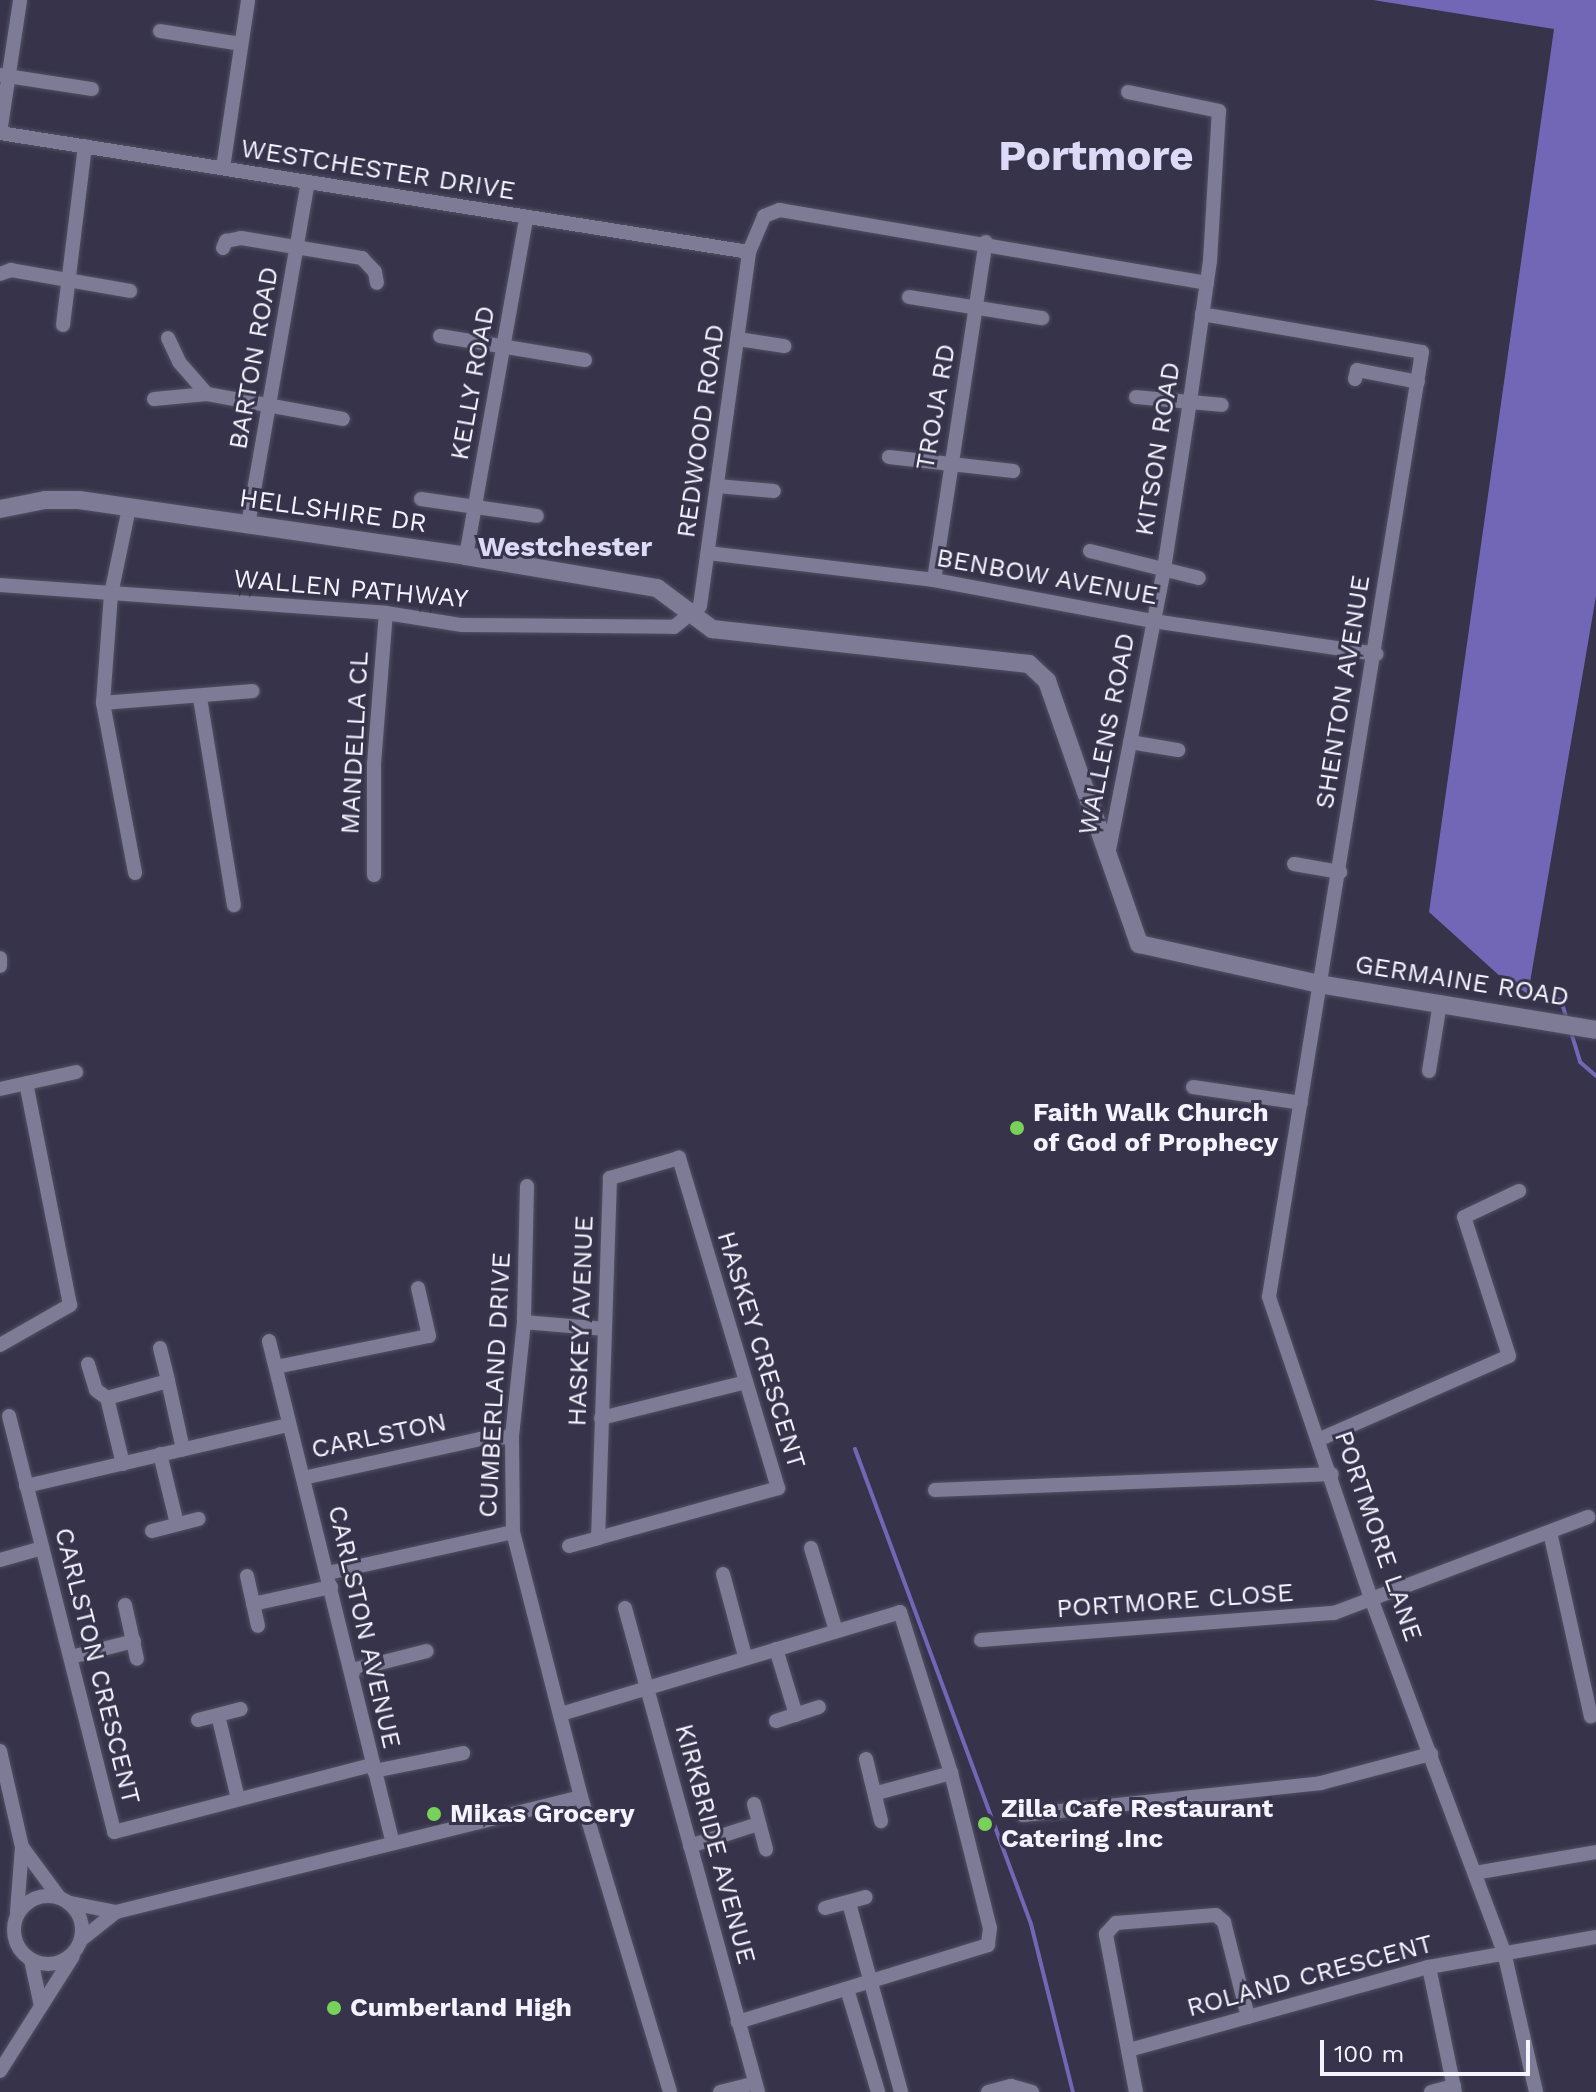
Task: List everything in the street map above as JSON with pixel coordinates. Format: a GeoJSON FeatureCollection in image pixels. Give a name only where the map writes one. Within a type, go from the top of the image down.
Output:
{"type":"FeatureCollection","features":[{"type":"Feature","properties":{"kind":"street"},"geometry":{"type":"LineString","coordinates":[[0,133],[4,75],[20,0]]}},
{"type":"Feature","properties":{"kind":"street"},"geometry":{"type":"LineString","coordinates":[[223,168],[248,0]]}},
{"type":"Feature","properties":{"kind":"street"},"geometry":{"type":"LineString","coordinates":[[160,31],[241,44]]}},
{"type":"Feature","properties":{"kind":"street"},"geometry":{"type":"LineString","coordinates":[[4,75],[92,89]]}},
{"type":"Feature","properties":{"kind":"street","name":"KITSON ROAD"},"geometry":{"type":"LineString","coordinates":[[1128,92],[1219,111],[1207,283],[1164,569],[1153,621]]}},
{"type":"Feature","properties":{"kind":"street","name":"WESTCHESTER DRIVE"},"geometry":{"type":"LineString","coordinates":[[0,133],[749,252]]}},
{"type":"Feature","properties":{"kind":"street"},"geometry":{"type":"LineString","coordinates":[[63,325],[85,146]]}},
{"type":"Feature","properties":{"kind":"street","name":"BARTON ROAD"},"geometry":{"type":"LineString","coordinates":[[248,525],[272,407],[308,182]]}},
{"type":"Feature","properties":{"kind":"street","name":"REDWOOD ROAD"},"geometry":{"type":"LineString","coordinates":[[694,615],[700,606],[749,252],[764,216],[780,210],[986,242],[1207,283]]}},
{"type":"Feature","properties":{"kind":"street","name":"KELLY ROAD"},"geometry":{"type":"LineString","coordinates":[[466,556],[526,219]]}},
{"type":"Feature","properties":{"kind":"street"},"geometry":{"type":"LineString","coordinates":[[223,248],[233,238],[362,258],[375,272],[377,283]]}},
{"type":"Feature","properties":{"kind":"street","name":"TROJA RD"},"geometry":{"type":"LineString","coordinates":[[934,580],[948,465],[978,309],[986,242]]}},
{"type":"Feature","properties":{"kind":"street"},"geometry":{"type":"LineString","coordinates":[[0,274],[11,270],[130,291]]}},
{"type":"Feature","properties":{"kind":"street"},"geometry":{"type":"LineString","coordinates":[[909,297],[1042,318]]}},
{"type":"Feature","properties":{"kind":"street","name":"SHENTON AVENUE"},"geometry":{"type":"LineString","coordinates":[[1202,314],[1422,352],[1377,654],[1319,984]]}},
{"type":"Feature","properties":{"kind":"street"},"geometry":{"type":"LineString","coordinates":[[440,336],[585,360]]}},
{"type":"Feature","properties":{"kind":"street"},"geometry":{"type":"LineString","coordinates":[[168,338],[179,362],[207,394]]}},
{"type":"Feature","properties":{"kind":"street"},"geometry":{"type":"LineString","coordinates":[[738,339],[784,346]]}},
{"type":"Feature","properties":{"kind":"street"},"geometry":{"type":"LineString","coordinates":[[1355,379],[1357,370],[1418,382]]}},
{"type":"Feature","properties":{"kind":"street"},"geometry":{"type":"LineString","coordinates":[[154,399],[207,394],[343,419]]}},
{"type":"Feature","properties":{"kind":"street"},"geometry":{"type":"LineString","coordinates":[[1136,397],[1222,405]]}},
{"type":"Feature","properties":{"kind":"street"},"geometry":{"type":"LineString","coordinates":[[889,457],[1013,471]]}},
{"type":"Feature","properties":{"kind":"street"},"geometry":{"type":"LineString","coordinates":[[717,486],[774,491]]}},
{"type":"Feature","properties":{"kind":"street"},"geometry":{"type":"LineString","coordinates":[[421,499],[537,516]]}},
{"type":"Feature","properties":{"kind":"street","name":"HELLSHIRE DR"},"geometry":{"type":"LineString","coordinates":[[0,509],[45,500],[129,508],[466,556],[657,588],[694,615]]}},
{"type":"Feature","properties":{"kind":"street"},"geometry":{"type":"LineString","coordinates":[[129,508],[111,594],[103,703],[135,873]]}},
{"type":"Feature","properties":{"kind":"street"},"geometry":{"type":"LineString","coordinates":[[1090,551],[1199,578]]}},
{"type":"Feature","properties":{"kind":"street","name":"BENBOW AVENUE"},"geometry":{"type":"LineString","coordinates":[[708,553],[934,580],[1153,621],[1377,654]]}},
{"type":"Feature","properties":{"kind":"street","name":"WALLEN PATHWAY"},"geometry":{"type":"LineString","coordinates":[[0,585],[386,613],[462,625],[659,627],[684,624],[694,615]]}},
{"type":"Feature","properties":{"kind":"street","name":"MANDELLA CL"},"geometry":{"type":"LineString","coordinates":[[374,875],[374,764],[386,613]]}},
{"type":"Feature","properties":{"kind":"street"},"geometry":{"type":"LineString","coordinates":[[694,615],[712,629],[1029,664],[1047,681],[1139,944],[1319,984]]}},
{"type":"Feature","properties":{"kind":"street","name":"WALLENS ROAD"},"geometry":{"type":"LineString","coordinates":[[1108,855],[1153,621]]}},
{"type":"Feature","properties":{"kind":"street"},"geometry":{"type":"LineString","coordinates":[[103,703],[200,698],[253,691]]}},
{"type":"Feature","properties":{"kind":"street"},"geometry":{"type":"LineString","coordinates":[[200,698],[234,905]]}},
{"type":"Feature","properties":{"kind":"street"},"geometry":{"type":"LineString","coordinates":[[1130,742],[1178,750]]}},
{"type":"Feature","properties":{"kind":"street"},"geometry":{"type":"LineString","coordinates":[[1294,864],[1340,872]]}},
{"type":"Feature","properties":{"kind":"street"},"geometry":{"type":"LineString","coordinates":[[0,958],[0,966]]}},
{"type":"Feature","properties":{"kind":"street","name":"GERMAINE ROAD"},"geometry":{"type":"LineString","coordinates":[[1319,984],[1590,1029]]}},
{"type":"Feature","properties":{"kind":"street","name":"PORTMORE LANE"},"geometry":{"type":"LineString","coordinates":[[1319,984],[1269,1297],[1332,1474],[1372,1601],[1504,1952],[1536,2092]]}},
{"type":"Feature","properties":{"kind":"street"},"geometry":{"type":"LineString","coordinates":[[1429,1071],[1440,1003]]}},
{"type":"Feature","properties":{"kind":"street"},"geometry":{"type":"LineString","coordinates":[[0,1089],[76,1072]]}},
{"type":"Feature","properties":{"kind":"street"},"geometry":{"type":"LineString","coordinates":[[0,1345],[70,1305],[26,1083]]}},
{"type":"Feature","properties":{"kind":"street"},"geometry":{"type":"LineString","coordinates":[[1193,1087],[1301,1103]]}},
{"type":"Feature","properties":{"kind":"street","name":"HASKEY AVENUE"},"geometry":{"type":"LineString","coordinates":[[598,1538],[610,1178],[679,1158]]}},
{"type":"Feature","properties":{"kind":"street","name":"HASKEY CRESCENT"},"geometry":{"type":"LineString","coordinates":[[569,1546],[778,1488],[679,1158]]}},
{"type":"Feature","properties":{"kind":"street","name":"CUMBERLAND DRIVE"},"geometry":{"type":"LineString","coordinates":[[527,1186],[524,1322],[512,1437],[513,1532],[581,1797],[670,2092]]}},
{"type":"Feature","properties":{"kind":"street"},"geometry":{"type":"LineString","coordinates":[[1320,1439],[1509,1356],[1464,1217],[1519,1191]]}},
{"type":"Feature","properties":{"kind":"street"},"geometry":{"type":"LineString","coordinates":[[276,1367],[429,1336],[418,1288]]}},
{"type":"Feature","properties":{"kind":"street"},"geometry":{"type":"LineString","coordinates":[[524,1322],[605,1329]]}},
{"type":"Feature","properties":{"kind":"street","name":"CARLSTON AVENUE"},"geometry":{"type":"LineString","coordinates":[[269,1341],[392,1840]]}},
{"type":"Feature","properties":{"kind":"street"},"geometry":{"type":"LineString","coordinates":[[160,1348],[183,1449]]}},
{"type":"Feature","properties":{"kind":"street"},"geometry":{"type":"LineString","coordinates":[[88,1364],[96,1390],[107,1398],[123,1464]]}},
{"type":"Feature","properties":{"kind":"street"},"geometry":{"type":"LineString","coordinates":[[107,1398],[168,1381]]}},
{"type":"Feature","properties":{"kind":"street"},"geometry":{"type":"LineString","coordinates":[[601,1418],[746,1382]]}},
{"type":"Feature","properties":{"kind":"street","name":"CARLSTON CRESCENT"},"geometry":{"type":"LineString","coordinates":[[9,1416],[114,1832],[373,1768],[463,1753]]}},
{"type":"Feature","properties":{"kind":"street"},"geometry":{"type":"LineString","coordinates":[[26,1486],[288,1425]]}},
{"type":"Feature","properties":{"kind":"street","name":"CARLSTON"},"geometry":{"type":"LineString","coordinates":[[303,1478],[480,1439],[512,1437]]}},
{"type":"Feature","properties":{"kind":"street"},"geometry":{"type":"LineString","coordinates":[[160,1454],[177,1524]]}},
{"type":"Feature","properties":{"kind":"street"},"geometry":{"type":"LineString","coordinates":[[935,1490],[1332,1474]]}},
{"type":"Feature","properties":{"kind":"street","name":"PORTMORE CLOSE"},"geometry":{"type":"LineString","coordinates":[[981,1640],[1334,1613],[1588,1517]]}},
{"type":"Feature","properties":{"kind":"street"},"geometry":{"type":"LineString","coordinates":[[152,1531],[198,1519]]}},
{"type":"Feature","properties":{"kind":"street"},"geometry":{"type":"LineString","coordinates":[[253,1604],[330,1580],[513,1532]]}},
{"type":"Feature","properties":{"kind":"street"},"geometry":{"type":"LineString","coordinates":[[1550,1532],[1591,1717]]}},
{"type":"Feature","properties":{"kind":"street"},"geometry":{"type":"LineString","coordinates":[[0,1560],[42,1548]]}},
{"type":"Feature","properties":{"kind":"street"},"geometry":{"type":"LineString","coordinates":[[811,1548],[836,1631]]}},
{"type":"Feature","properties":{"kind":"street"},"geometry":{"type":"LineString","coordinates":[[723,1574],[745,1656]]}},
{"type":"Feature","properties":{"kind":"street"},"geometry":{"type":"LineString","coordinates":[[247,1576],[258,1626]]}},
{"type":"Feature","properties":{"kind":"street"},"geometry":{"type":"LineString","coordinates":[[125,1605],[137,1659]]}},
{"type":"Feature","properties":{"kind":"street","name":"KIRKBRIDE AVENUE"},"geometry":{"type":"LineString","coordinates":[[625,1608],[756,2087]]}},
{"type":"Feature","properties":{"kind":"street"},"geometry":{"type":"LineString","coordinates":[[561,1714],[745,1656],[900,1612],[951,1773],[990,1928],[988,1945],[738,2022]]}},
{"type":"Feature","properties":{"kind":"street"},"geometry":{"type":"LineString","coordinates":[[71,1657],[134,1641]]}},
{"type":"Feature","properties":{"kind":"street"},"geometry":{"type":"LineString","coordinates":[[776,1649],[796,1715]]}},
{"type":"Feature","properties":{"kind":"street"},"geometry":{"type":"LineString","coordinates":[[352,1670],[427,1651]]}},
{"type":"Feature","properties":{"kind":"street"},"geometry":{"type":"LineString","coordinates":[[776,1721],[819,1707]]}},
{"type":"Feature","properties":{"kind":"street"},"geometry":{"type":"LineString","coordinates":[[198,1720],[241,1709]]}},
{"type":"Feature","properties":{"kind":"street"},"geometry":{"type":"LineString","coordinates":[[218,1715],[238,1799]]}},
{"type":"Feature","properties":{"kind":"street"},"geometry":{"type":"LineString","coordinates":[[0,1751],[22,1847],[15,1940],[31,1960],[41,2006]]}},
{"type":"Feature","properties":{"kind":"street"},"geometry":{"type":"LineString","coordinates":[[1023,1815],[1321,1783],[1431,1754]]}},
{"type":"Feature","properties":{"kind":"street"},"geometry":{"type":"LineString","coordinates":[[866,1759],[877,1793],[881,1821]]}},
{"type":"Feature","properties":{"kind":"street"},"geometry":{"type":"LineString","coordinates":[[877,1793],[951,1773]]}},
{"type":"Feature","properties":{"kind":"street"},"geometry":{"type":"LineString","coordinates":[[31,1960],[56,1964],[116,1912],[392,1840],[581,1797]]}},
{"type":"Feature","properties":{"kind":"street"},"geometry":{"type":"LineString","coordinates":[[754,1804],[766,1849]]}},
{"type":"Feature","properties":{"kind":"street"},"geometry":{"type":"LineString","coordinates":[[690,1846],[758,1824]]}},
{"type":"Feature","properties":{"kind":"street"},"geometry":{"type":"LineString","coordinates":[[0,2071],[79,1944],[83,1926],[22,1847]]}},
{"type":"Feature","properties":{"kind":"street"},"geometry":{"type":"LineString","coordinates":[[1475,1873],[1596,1852]]}},
{"type":"Feature","properties":{"kind":"street"},"geometry":{"type":"LineString","coordinates":[[825,1908],[866,1897]]}},
{"type":"Feature","properties":{"kind":"street"},"geometry":{"type":"LineString","coordinates":[[17,1916],[34,1898],[65,1900],[116,1912]]}},
{"type":"Feature","properties":{"kind":"street"},"geometry":{"type":"LineString","coordinates":[[849,1903],[901,2092]]}},
{"type":"Feature","properties":{"kind":"street"},"geometry":{"type":"LineString","coordinates":[[1136,2092],[1106,1934],[1116,1923],[1216,1915],[1224,1922],[1248,2017]]}},
{"type":"Feature","properties":{"kind":"street","name":"ROLAND CRESCENT"},"geometry":{"type":"LineString","coordinates":[[1129,2050],[1429,1967],[1596,1937]]}},
{"type":"Feature","properties":{"kind":"street"},"geometry":{"type":"LineString","coordinates":[[1429,1967],[1454,2089],[1431,2092]]}},
{"type":"Feature","properties":{"kind":"street"},"geometry":{"type":"LineString","coordinates":[[847,1989],[878,2092]]}},
{"type":"Feature","properties":{"kind":"street"},"geometry":{"type":"LineString","coordinates":[[988,2092],[1011,2086],[1032,2092]]}},
{"type":"Feature","properties":{"kind":"street"},"geometry":{"type":"LineString","coordinates":[[720,2092],[756,2087]]}},
{"type":"Feature","properties":{"kind":"shaded area"},"geometry":{"type":"Polygon","coordinates":[[[1373,0],[1596,0],[1596,596],[1528,994],[1502,978],[1429,912],[1554,29],[1373,0]]]}},
{"type":"Feature","properties":{"kind":"waterway"},"geometry":{"type":"LineString","coordinates":[[1528,994],[1561,1000],[1567,1020]]}},
{"type":"Feature","properties":{"kind":"waterway"},"geometry":{"type":"LineString","coordinates":[[1571,1032],[1580,1062],[1596,1076]]}},
{"type":"Feature","properties":{"kind":"waterway"},"geometry":{"type":"LineString","coordinates":[[855,1449],[1031,1924],[1073,2092]]}},
{"type":"Feature","properties":{"kind":"place","name":"Faith Walk Church of God of Prophecy"},"geometry":{"type":"Point","coordinates":[1017,1128]}},
{"type":"Feature","properties":{"kind":"place","name":"Mikas Grocery"},"geometry":{"type":"Point","coordinates":[434,1814]}},
{"type":"Feature","properties":{"kind":"place","name":"Zilla Cafe Restaurant Catering .Inc"},"geometry":{"type":"Point","coordinates":[985,1824]}},
{"type":"Feature","properties":{"kind":"place","name":"Cumberland High"},"geometry":{"type":"Point","coordinates":[334,2008]}},
{"type":"Feature","properties":{"kind":"district","name":"Portmore"},"geometry":{"type":"Point","coordinates":[1096,156]}},
{"type":"Feature","properties":{"kind":"district","name":"Westchester"},"geometry":{"type":"Point","coordinates":[565,547]}}]}
